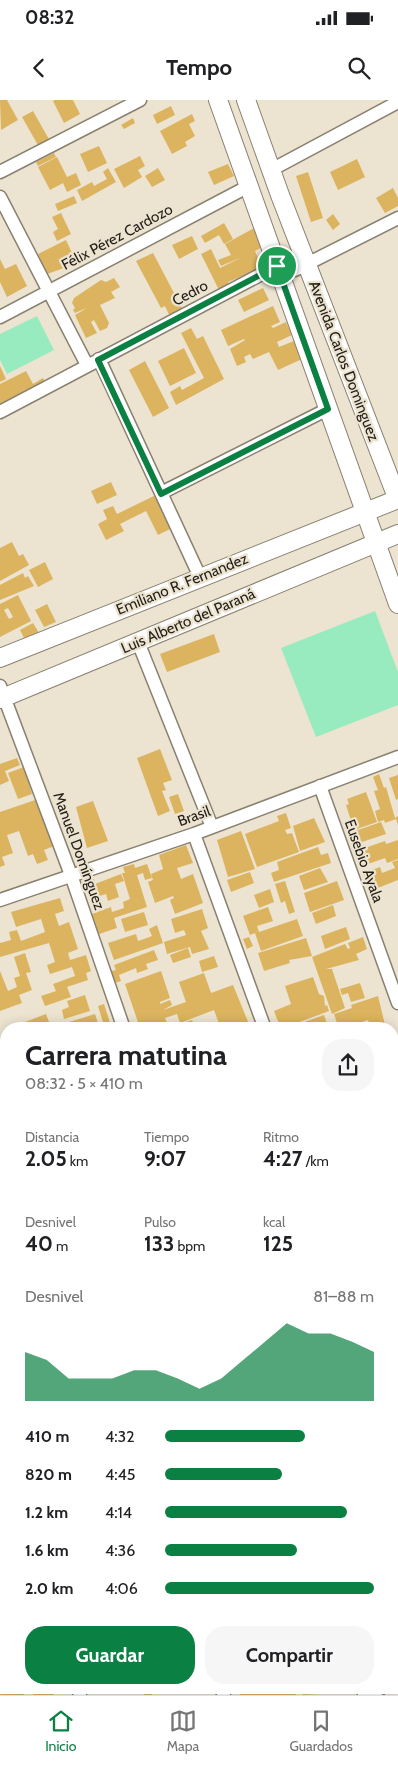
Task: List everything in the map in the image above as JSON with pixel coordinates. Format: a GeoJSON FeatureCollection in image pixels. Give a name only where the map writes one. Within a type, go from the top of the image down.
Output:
{"type":"FeatureCollection","features":[{"type":"Feature","properties":{"kind":"main road","name":"Avenida Carlos Dominguez"},"geometry":{"type":"LineString","coordinates":[[218,100],[398,604]]}},
{"type":"Feature","properties":{"kind":"main road","name":"Avenida Carlos Dominguez"},"geometry":{"type":"LineString","coordinates":[[246,100],[306,264],[398,499]]}},
{"type":"Feature","properties":{"kind":"main road","name":"Emiliano R. Fernandez"},"geometry":{"type":"LineString","coordinates":[[0,658],[398,499]]}},
{"type":"Feature","properties":{"kind":"main road","name":"Luis Alberto del Paraná"},"geometry":{"type":"LineString","coordinates":[[2,694],[138,642],[398,534]]}},
{"type":"Feature","properties":{"kind":"street"},"geometry":{"type":"LineString","coordinates":[[0,172],[140,100]]}},
{"type":"Feature","properties":{"kind":"street"},"geometry":{"type":"LineString","coordinates":[[271,170],[398,102]]}},
{"type":"Feature","properties":{"kind":"street","name":"Félix Pérez Cardozo"},"geometry":{"type":"LineString","coordinates":[[0,317],[249,186]]}},
{"type":"Feature","properties":{"kind":"street"},"geometry":{"type":"LineString","coordinates":[[0,197],[48,292],[93,362],[161,494],[200,577]]}},
{"type":"Feature","properties":{"kind":"street","name":"Cedro"},"geometry":{"type":"LineString","coordinates":[[0,412],[277,266],[295,270],[398,218]]}},
{"type":"Feature","properties":{"kind":"street"},"geometry":{"type":"LineString","coordinates":[[161,494],[328,409]]}},
{"type":"Feature","properties":{"kind":"street"},"geometry":{"type":"LineString","coordinates":[[138,642],[212,827]]}},
{"type":"Feature","properties":{"kind":"street","name":"Manuel Domínguez"},"geometry":{"type":"LineString","coordinates":[[2,694],[71,875],[122,1022]]}},
{"type":"Feature","properties":{"kind":"street","name":"Brasil"},"geometry":{"type":"LineString","coordinates":[[0,900],[194,834],[398,757]]}},
{"type":"Feature","properties":{"kind":"street","name":"Eusebio Ayala"},"geometry":{"type":"LineString","coordinates":[[320,786],[398,1003]]}},
{"type":"Feature","properties":{"kind":"street"},"geometry":{"type":"LineString","coordinates":[[194,834],[262,1022]]}},
{"type":"Feature","properties":{"kind":"green space"},"geometry":{"type":"Polygon","coordinates":[[[37,316],[54,350],[7,374],[0,360],[0,334],[37,316]]]}},
{"type":"Feature","properties":{"kind":"green space"},"geometry":{"type":"Polygon","coordinates":[[[375,611],[398,672],[398,705],[316,737],[281,648],[375,611]]]}},
{"type":"Feature","properties":{"kind":"building"},"geometry":{"type":"Polygon","coordinates":[[[0,100],[7,100],[18,120],[1,130],[0,100]]]}},
{"type":"Feature","properties":{"kind":"building"},"geometry":{"type":"Polygon","coordinates":[[[73,100],[80,114],[64,123],[53,101],[73,100]]]}},
{"type":"Feature","properties":{"kind":"building"},"geometry":{"type":"Polygon","coordinates":[[[171,106],[175,115],[157,124],[153,115],[171,106]]]}},
{"type":"Feature","properties":{"kind":"building"},"geometry":{"type":"Polygon","coordinates":[[[33,111],[50,141],[39,147],[22,117],[33,111]]]}},
{"type":"Feature","properties":{"kind":"building"},"geometry":{"type":"Polygon","coordinates":[[[192,114],[195,121],[189,124],[195,136],[185,142],[187,146],[172,154],[160,131],[192,114]]]}},
{"type":"Feature","properties":{"kind":"building"},"geometry":{"type":"Polygon","coordinates":[[[133,118],[135,123],[124,129],[121,125],[133,118]]]}},
{"type":"Feature","properties":{"kind":"building"},"geometry":{"type":"Polygon","coordinates":[[[99,146],[107,163],[88,172],[80,154],[99,146]]]}},
{"type":"Feature","properties":{"kind":"building"},"geometry":{"type":"Polygon","coordinates":[[[54,153],[56,157],[38,166],[36,162],[54,153]]]}},
{"type":"Feature","properties":{"kind":"building"},"geometry":{"type":"Polygon","coordinates":[[[140,156],[145,166],[138,170],[142,177],[124,188],[114,169],[140,156]]]}},
{"type":"Feature","properties":{"kind":"building"},"geometry":{"type":"Polygon","coordinates":[[[57,157],[67,177],[76,173],[81,185],[67,192],[63,183],[50,190],[38,167],[57,157]]]}},
{"type":"Feature","properties":{"kind":"building"},"geometry":{"type":"Polygon","coordinates":[[[357,159],[365,177],[338,190],[330,172],[357,159]]]}},
{"type":"Feature","properties":{"kind":"building"},"geometry":{"type":"Polygon","coordinates":[[[228,164],[234,176],[214,185],[208,172],[228,164]]]}},
{"type":"Feature","properties":{"kind":"building"},"geometry":{"type":"Polygon","coordinates":[[[108,168],[116,182],[82,201],[77,190],[92,182],[94,186],[107,179],[103,172],[108,168]]]}},
{"type":"Feature","properties":{"kind":"building"},"geometry":{"type":"Polygon","coordinates":[[[158,168],[165,180],[152,187],[145,176],[158,168]]]}},
{"type":"Feature","properties":{"kind":"building"},"geometry":{"type":"Polygon","coordinates":[[[308,172],[323,218],[311,222],[296,176],[308,172]]]}},
{"type":"Feature","properties":{"kind":"building"},"geometry":{"type":"Polygon","coordinates":[[[393,188],[398,198],[398,206],[385,213],[376,198],[393,188]]]}},
{"type":"Feature","properties":{"kind":"building"},"geometry":{"type":"Polygon","coordinates":[[[74,196],[77,203],[58,211],[55,204],[74,196]]]}},
{"type":"Feature","properties":{"kind":"building"},"geometry":{"type":"Polygon","coordinates":[[[61,213],[71,234],[57,241],[53,232],[58,229],[52,217],[61,213]]]}},
{"type":"Feature","properties":{"kind":"building"},"geometry":{"type":"Polygon","coordinates":[[[333,214],[340,224],[333,230],[326,220],[333,214]]]}},
{"type":"Feature","properties":{"kind":"building"},"geometry":{"type":"Polygon","coordinates":[[[224,223],[233,239],[224,244],[219,235],[205,243],[201,236],[224,223]]]}},
{"type":"Feature","properties":{"kind":"building"},"geometry":{"type":"Polygon","coordinates":[[[256,227],[263,247],[255,251],[264,271],[251,278],[249,273],[228,282],[231,289],[221,294],[201,254],[211,249],[220,268],[242,257],[221,266],[218,260],[231,255],[225,244],[256,227]]]}},
{"type":"Feature","properties":{"kind":"building"},"geometry":{"type":"Polygon","coordinates":[[[192,236],[198,249],[179,259],[172,245],[192,236]]]}},
{"type":"Feature","properties":{"kind":"building"},"geometry":{"type":"Polygon","coordinates":[[[66,240],[74,257],[68,260],[70,266],[47,274],[38,254],[66,240]]]}},
{"type":"Feature","properties":{"kind":"building"},"geometry":{"type":"Polygon","coordinates":[[[153,253],[184,312],[171,319],[165,306],[161,308],[136,261],[153,253]]]}},
{"type":"Feature","properties":{"kind":"building"},"geometry":{"type":"Polygon","coordinates":[[[0,259],[5,269],[16,264],[27,286],[7,297],[0,282],[0,259]]]}},
{"type":"Feature","properties":{"kind":"building"},"geometry":{"type":"Polygon","coordinates":[[[114,278],[120,287],[111,292],[115,298],[100,305],[109,323],[107,328],[100,331],[94,320],[91,322],[97,333],[86,338],[75,315],[87,308],[75,313],[72,303],[74,298],[101,280],[106,282],[114,278]]]}},
{"type":"Feature","properties":{"kind":"building"},"geometry":{"type":"Polygon","coordinates":[[[263,288],[269,300],[244,312],[238,300],[263,288]]]}},
{"type":"Feature","properties":{"kind":"building"},"geometry":{"type":"Polygon","coordinates":[[[273,306],[280,322],[271,326],[273,328],[286,322],[292,335],[277,342],[279,347],[294,341],[302,359],[278,370],[269,352],[253,359],[250,354],[244,357],[246,362],[237,366],[230,349],[245,340],[228,346],[221,330],[273,306]]]}},
{"type":"Feature","properties":{"kind":"building"},"geometry":{"type":"Polygon","coordinates":[[[191,328],[197,339],[203,336],[224,379],[176,405],[170,392],[180,386],[182,390],[204,378],[181,333],[191,328]]]}},
{"type":"Feature","properties":{"kind":"building"},"geometry":{"type":"Polygon","coordinates":[[[184,348],[196,373],[170,386],[158,361],[184,348]]]}},
{"type":"Feature","properties":{"kind":"building"},"geometry":{"type":"Polygon","coordinates":[[[145,361],[169,408],[153,417],[129,370],[145,361]]]}},
{"type":"Feature","properties":{"kind":"building"},"geometry":{"type":"Polygon","coordinates":[[[0,366],[6,379],[0,382],[0,366]]]}},
{"type":"Feature","properties":{"kind":"building"},"geometry":{"type":"Polygon","coordinates":[[[26,371],[33,384],[43,378],[47,385],[0,409],[0,384],[26,371]]]}},
{"type":"Feature","properties":{"kind":"building"},"geometry":{"type":"Polygon","coordinates":[[[111,482],[117,495],[97,504],[91,491],[111,482]]]}},
{"type":"Feature","properties":{"kind":"building"},"geometry":{"type":"Polygon","coordinates":[[[158,494],[174,527],[158,535],[146,511],[120,524],[124,531],[106,540],[98,524],[107,519],[103,510],[113,506],[117,514],[158,494]]]}},
{"type":"Feature","properties":{"kind":"building"},"geometry":{"type":"Polygon","coordinates":[[[12,542],[19,556],[23,554],[29,565],[0,581],[0,548],[12,542]]]}},
{"type":"Feature","properties":{"kind":"building"},"geometry":{"type":"Polygon","coordinates":[[[45,562],[53,579],[38,587],[29,570],[45,562]]]}},
{"type":"Feature","properties":{"kind":"building"},"geometry":{"type":"Polygon","coordinates":[[[23,573],[25,578],[28,576],[34,586],[0,600],[0,585],[23,573]]]}},
{"type":"Feature","properties":{"kind":"building"},"geometry":{"type":"Polygon","coordinates":[[[18,595],[31,621],[0,637],[0,604],[18,595]],[[8,608],[4,610],[9,619],[13,617],[8,608]]]}},
{"type":"Feature","properties":{"kind":"building"},"geometry":{"type":"Polygon","coordinates":[[[47,604],[56,622],[44,627],[35,610],[47,604]]]}},
{"type":"Feature","properties":{"kind":"building"},"geometry":{"type":"Polygon","coordinates":[[[33,623],[39,633],[25,640],[20,630],[33,623]]]}},
{"type":"Feature","properties":{"kind":"building"},"geometry":{"type":"Polygon","coordinates":[[[214,634],[220,652],[167,672],[160,654],[214,634]]]}},
{"type":"Feature","properties":{"kind":"building"},"geometry":{"type":"Polygon","coordinates":[[[160,749],[172,780],[163,783],[166,790],[162,791],[170,811],[158,816],[137,758],[160,749]]]}},
{"type":"Feature","properties":{"kind":"building"},"geometry":{"type":"Polygon","coordinates":[[[17,758],[20,765],[5,771],[9,781],[0,785],[0,764],[17,758]]]}},
{"type":"Feature","properties":{"kind":"building"},"geometry":{"type":"Polygon","coordinates":[[[24,767],[32,794],[18,799],[8,773],[24,767]]]}},
{"type":"Feature","properties":{"kind":"building"},"geometry":{"type":"Polygon","coordinates":[[[379,774],[384,788],[386,787],[395,818],[398,816],[398,825],[396,819],[385,823],[384,820],[378,822],[375,811],[380,809],[374,791],[378,790],[373,777],[379,774]]]}},
{"type":"Feature","properties":{"kind":"building"},"geometry":{"type":"Polygon","coordinates":[[[398,775],[398,799],[396,800],[389,778],[398,775]]]}},
{"type":"Feature","properties":{"kind":"building"},"geometry":{"type":"Polygon","coordinates":[[[366,792],[377,822],[354,830],[346,805],[349,804],[347,799],[366,792]]]}},
{"type":"Feature","properties":{"kind":"building"},"geometry":{"type":"Polygon","coordinates":[[[178,794],[184,811],[175,814],[169,797],[178,794]]]}},
{"type":"Feature","properties":{"kind":"building"},"geometry":{"type":"Polygon","coordinates":[[[38,799],[54,846],[44,850],[48,860],[37,864],[33,854],[28,856],[19,831],[7,835],[13,853],[2,857],[5,865],[0,867],[0,812],[38,799]]]}},
{"type":"Feature","properties":{"kind":"building"},"geometry":{"type":"Polygon","coordinates":[[[93,801],[108,841],[87,848],[76,807],[93,801]]]}},
{"type":"Feature","properties":{"kind":"building"},"geometry":{"type":"Polygon","coordinates":[[[286,813],[291,828],[285,830],[287,834],[292,833],[299,852],[257,867],[245,834],[279,821],[277,816],[286,813]]]}},
{"type":"Feature","properties":{"kind":"building"},"geometry":{"type":"Polygon","coordinates":[[[314,818],[325,842],[300,851],[293,826],[314,818]]]}},
{"type":"Feature","properties":{"kind":"building"},"geometry":{"type":"Polygon","coordinates":[[[381,822],[386,834],[359,843],[355,831],[381,822]]]}},
{"type":"Feature","properties":{"kind":"building"},"geometry":{"type":"Polygon","coordinates":[[[241,831],[255,869],[228,877],[217,840],[241,831]]]}},
{"type":"Feature","properties":{"kind":"building"},"geometry":{"type":"Polygon","coordinates":[[[398,840],[398,859],[387,863],[385,858],[368,864],[362,849],[385,841],[386,844],[398,840]]]}},
{"type":"Feature","properties":{"kind":"building"},"geometry":{"type":"Polygon","coordinates":[[[186,845],[193,863],[177,868],[181,879],[193,874],[203,903],[175,914],[170,900],[174,898],[173,896],[155,903],[148,882],[153,880],[151,874],[163,869],[159,855],[186,845]]]}},
{"type":"Feature","properties":{"kind":"building"},"geometry":{"type":"Polygon","coordinates":[[[318,847],[321,855],[328,853],[331,863],[274,882],[271,873],[279,870],[277,862],[318,847]]]}},
{"type":"Feature","properties":{"kind":"building"},"geometry":{"type":"Polygon","coordinates":[[[398,860],[398,880],[370,891],[363,873],[380,867],[382,873],[395,868],[392,862],[398,860]]]}},
{"type":"Feature","properties":{"kind":"building"},"geometry":{"type":"Polygon","coordinates":[[[134,864],[135,868],[147,864],[152,878],[145,880],[143,873],[137,875],[147,907],[114,918],[117,928],[99,934],[92,914],[111,907],[112,912],[124,908],[123,902],[130,899],[122,873],[125,873],[123,867],[134,864]]]}},
{"type":"Feature","properties":{"kind":"building"},"geometry":{"type":"Polygon","coordinates":[[[320,868],[328,882],[304,890],[299,876],[320,868]]]}},
{"type":"Feature","properties":{"kind":"building"},"geometry":{"type":"Polygon","coordinates":[[[250,872],[254,883],[231,892],[227,880],[250,872]]]}},
{"type":"Feature","properties":{"kind":"building"},"geometry":{"type":"Polygon","coordinates":[[[121,874],[124,881],[115,884],[119,897],[108,901],[106,894],[93,898],[88,881],[94,879],[95,884],[121,874]]]}},
{"type":"Feature","properties":{"kind":"building"},"geometry":{"type":"Polygon","coordinates":[[[285,881],[295,912],[289,914],[285,901],[281,903],[275,884],[285,881]]]}},
{"type":"Feature","properties":{"kind":"building"},"geometry":{"type":"Polygon","coordinates":[[[337,881],[344,900],[310,912],[304,893],[337,881]]]}},
{"type":"Feature","properties":{"kind":"building"},"geometry":{"type":"Polygon","coordinates":[[[270,889],[274,902],[259,908],[254,895],[270,889]]]}},
{"type":"Feature","properties":{"kind":"building"},"geometry":{"type":"Polygon","coordinates":[[[60,898],[64,911],[55,914],[59,926],[69,922],[78,949],[68,953],[70,960],[86,955],[91,971],[86,973],[88,980],[67,987],[71,997],[45,1006],[41,996],[56,991],[53,984],[75,976],[72,967],[50,974],[47,965],[55,962],[49,943],[0,957],[0,943],[11,940],[9,932],[17,930],[21,941],[45,932],[41,919],[16,927],[11,912],[60,898]]]}},
{"type":"Feature","properties":{"kind":"building"},"geometry":{"type":"Polygon","coordinates":[[[333,905],[336,916],[316,924],[312,913],[333,905]]]}},
{"type":"Feature","properties":{"kind":"building"},"geometry":{"type":"Polygon","coordinates":[[[268,907],[273,921],[257,926],[259,932],[297,919],[303,936],[261,951],[255,933],[250,935],[243,916],[268,907]]]}},
{"type":"Feature","properties":{"kind":"building"},"geometry":{"type":"Polygon","coordinates":[[[202,909],[208,928],[201,931],[209,949],[192,954],[190,947],[167,954],[164,942],[186,935],[184,930],[175,933],[171,919],[202,909]]]}},
{"type":"Feature","properties":{"kind":"building"},"geometry":{"type":"Polygon","coordinates":[[[144,912],[148,925],[125,932],[121,919],[144,912]]]}},
{"type":"Feature","properties":{"kind":"building"},"geometry":{"type":"Polygon","coordinates":[[[157,925],[163,943],[114,960],[108,943],[136,934],[138,941],[144,939],[152,936],[149,929],[157,925]]]}},
{"type":"Feature","properties":{"kind":"building"},"geometry":{"type":"Polygon","coordinates":[[[346,927],[350,939],[325,949],[321,936],[346,927]]]}},
{"type":"Feature","properties":{"kind":"building"},"geometry":{"type":"Polygon","coordinates":[[[249,937],[253,946],[247,949],[243,939],[249,937]]]}},
{"type":"Feature","properties":{"kind":"building"},"geometry":{"type":"Polygon","coordinates":[[[363,937],[367,949],[356,954],[359,960],[326,969],[332,969],[345,1008],[332,1014],[312,957],[345,944],[348,949],[350,948],[348,943],[363,937]]]}},
{"type":"Feature","properties":{"kind":"building"},"geometry":{"type":"Polygon","coordinates":[[[306,938],[312,956],[289,960],[290,963],[264,971],[258,953],[306,938]]]}},
{"type":"Feature","properties":{"kind":"building"},"geometry":{"type":"Polygon","coordinates":[[[188,948],[191,957],[173,963],[170,955],[188,948]]]}},
{"type":"Feature","properties":{"kind":"building"},"geometry":{"type":"Polygon","coordinates":[[[154,950],[158,960],[146,964],[148,969],[137,973],[136,968],[119,975],[121,981],[115,983],[111,971],[116,970],[114,965],[154,950]]]}},
{"type":"Feature","properties":{"kind":"building"},"geometry":{"type":"Polygon","coordinates":[[[25,953],[31,972],[26,973],[32,990],[19,995],[22,1003],[0,1011],[0,971],[8,991],[17,987],[14,978],[20,976],[14,957],[25,953]]]}},
{"type":"Feature","properties":{"kind":"building"},"geometry":{"type":"Polygon","coordinates":[[[214,956],[218,967],[202,972],[199,961],[214,956]]]}},
{"type":"Feature","properties":{"kind":"building"},"geometry":{"type":"Polygon","coordinates":[[[161,971],[170,998],[160,1002],[160,1004],[170,1000],[172,1005],[163,1010],[186,1002],[179,982],[204,973],[211,993],[233,985],[248,1022],[218,1022],[214,1010],[183,1022],[180,1022],[177,1014],[165,1018],[167,1022],[138,1022],[125,984],[161,971]]]}},
{"type":"Feature","properties":{"kind":"building"},"geometry":{"type":"Polygon","coordinates":[[[313,977],[319,994],[324,996],[325,1006],[327,1005],[329,1011],[300,1022],[278,1022],[274,1011],[291,1004],[285,986],[313,977]]]}},
{"type":"Feature","properties":{"kind":"building"},"geometry":{"type":"Polygon","coordinates":[[[360,983],[365,998],[351,1002],[348,993],[342,995],[340,989],[360,983]]]}},
{"type":"Feature","properties":{"kind":"building"},"geometry":{"type":"Polygon","coordinates":[[[85,995],[90,1011],[64,1019],[62,1010],[69,1007],[67,1001],[85,995]]]}},
{"type":"Feature","properties":{"kind":"building"},"geometry":{"type":"Polygon","coordinates":[[[378,996],[384,1022],[369,1022],[368,1020],[362,1022],[337,1022],[334,1014],[352,1008],[351,1005],[378,996]]]}},
{"type":"Feature","properties":{"kind":"building"},"geometry":{"type":"Polygon","coordinates":[[[104,1004],[110,1022],[103,1022],[98,1006],[104,1004]]]}},
{"type":"Feature","properties":{"kind":"building"},"geometry":{"type":"Polygon","coordinates":[[[46,1014],[49,1022],[25,1022],[46,1014]]]}},
{"type":"Feature","properties":{"kind":"building"},"geometry":{"type":"Polygon","coordinates":[[[95,1014],[98,1022],[70,1022],[95,1014]]]}},
{"type":"Feature","properties":{"kind":"building"},"geometry":{"type":"Polygon","coordinates":[[[324,1015],[326,1022],[304,1022],[324,1015]]]}},
{"type":"Feature","properties":{"kind":"building"},"geometry":{"type":"Polygon","coordinates":[[[0,1694],[25,1694],[23,1695],[0,1694]]]}},
{"type":"Feature","properties":{"kind":"building"},"geometry":{"type":"Polygon","coordinates":[[[54,1694],[54,1695],[32,1695],[54,1694]]]}},
{"type":"Feature","properties":{"kind":"building"},"geometry":{"type":"Polygon","coordinates":[[[240,1694],[296,1695],[240,1695],[240,1694]]]}},
{"type":"Feature","properties":{"kind":"route"},"geometry":{"type":"LineString","coordinates":[[277,266],[328,409],[161,494],[98,360],[277,266]]}}]}
